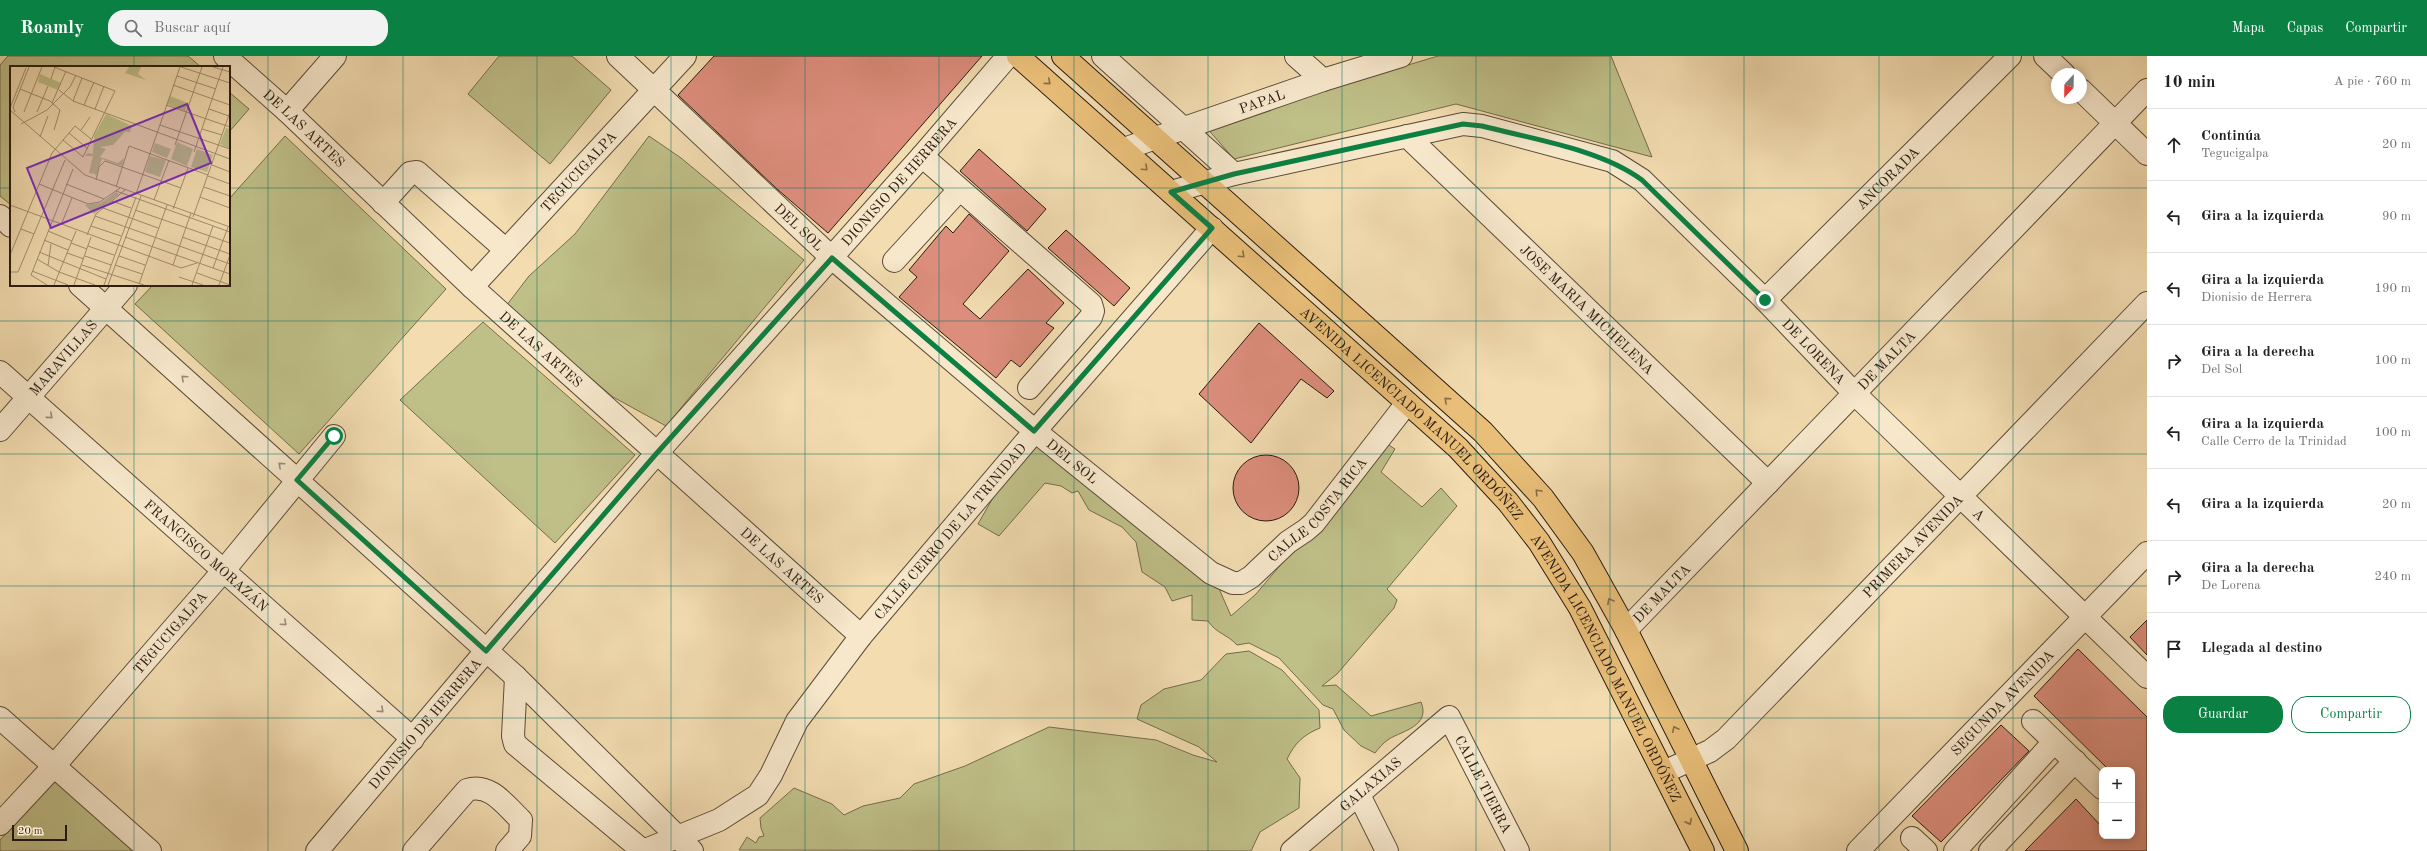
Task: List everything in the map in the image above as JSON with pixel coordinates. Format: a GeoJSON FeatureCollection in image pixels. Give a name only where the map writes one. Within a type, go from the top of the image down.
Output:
{"type":"FeatureCollection","features":[{"type":"Feature","properties":{"kind":"main road","name":"AVENIDA LICENCIADO MANUEL ORDÓÑEZ"},"geometry":{"type":"LineString","coordinates":[[1018,56],[1458,448],[1508,502],[1539,542],[1580,608],[1703,851]]}},
{"type":"Feature","properties":{"kind":"main road","name":"AVENIDA LICENCIADO MANUEL ORDÓÑEZ"},"geometry":{"type":"LineString","coordinates":[[1063,56],[1206,182],[1483,432],[1543,498],[1583,553],[1626,630],[1737,851]]}},
{"type":"Feature","properties":{"kind":"street","name":"DE LAS ARTES"},"geometry":{"type":"LineString","coordinates":[[225,56],[287,111],[472,287],[656,454],[861,636]]}},
{"type":"Feature","properties":{"kind":"street"},"geometry":{"type":"LineString","coordinates":[[287,111],[336,56]]}},
{"type":"Feature","properties":{"kind":"street","name":"DEL SOL"},"geometry":{"type":"LineString","coordinates":[[618,56],[832,258],[1034,431],[1210,573]]}},
{"type":"Feature","properties":{"kind":"street","name":"TEGUCIGALPA"},"geometry":{"type":"LineString","coordinates":[[472,287],[685,56]]}},
{"type":"Feature","properties":{"kind":"street","name":"DIONISIO DE HERRERA"},"geometry":{"type":"LineString","coordinates":[[318,851],[486,651],[656,454],[832,258],[1008,56]]}},
{"type":"Feature","properties":{"kind":"street"},"geometry":{"type":"LineString","coordinates":[[1103,56],[1185,128],[1234,174]]}},
{"type":"Feature","properties":{"kind":"street"},"geometry":{"type":"LineString","coordinates":[[1296,56],[1323,80]]}},
{"type":"Feature","properties":{"kind":"street","name":"PAPAL"},"geometry":{"type":"LineString","coordinates":[[1124,149],[1323,80],[1401,56]]}},
{"type":"Feature","properties":{"kind":"street","name":"ANCORADA"},"geometry":{"type":"LineString","coordinates":[[1765,300],[2010,56]]}},
{"type":"Feature","properties":{"kind":"street"},"geometry":{"type":"LineString","coordinates":[[2045,56],[2058,68]]}},
{"type":"Feature","properties":{"kind":"street","name":"DE MALTA"},"geometry":{"type":"LineString","coordinates":[[1626,630],[2116,124],[2147,90]]}},
{"type":"Feature","properties":{"kind":"street"},"geometry":{"type":"LineString","coordinates":[[2087,96],[2147,154]]}},
{"type":"Feature","properties":{"kind":"street","name":"DE LORENA"},"geometry":{"type":"LineString","coordinates":[[1171,192],[1234,174],[1463,124],[1482,126],[1612,161],[1642,180],[1765,300],[1855,394]]}},
{"type":"Feature","properties":{"kind":"street","name":"JOSE MARIA MICHELENA"},"geometry":{"type":"LineString","coordinates":[[1407,136],[1768,483]]}},
{"type":"Feature","properties":{"kind":"street"},"geometry":{"type":"LineString","coordinates":[[922,156],[1090,304],[1093,311],[1091,317],[1030,388]]}},
{"type":"Feature","properties":{"kind":"street"},"geometry":{"type":"LineString","coordinates":[[383,203],[410,173],[417,172],[506,250]]}},
{"type":"Feature","properties":{"kind":"street"},"geometry":{"type":"LineString","coordinates":[[894,261],[959,190]]}},
{"type":"Feature","properties":{"kind":"street"},"geometry":{"type":"LineString","coordinates":[[0,216],[10,225]]}},
{"type":"Feature","properties":{"kind":"street","name":"CALLE CERRO DE LA TRINIDAD"},"geometry":{"type":"LineString","coordinates":[[643,851],[685,844],[758,795],[771,775],[797,722],[861,636],[1034,431],[1212,228]]}},
{"type":"Feature","properties":{"kind":"street"},"geometry":{"type":"LineString","coordinates":[[81,286],[516,677],[685,844]]}},
{"type":"Feature","properties":{"kind":"street","name":"MARAVILLAS"},"geometry":{"type":"LineString","coordinates":[[0,430],[125,286]]}},
{"type":"Feature","properties":{"kind":"street","name":"PRIMERA AVENIDA"},"geometry":{"type":"LineString","coordinates":[[1664,772],[1710,751],[1726,739],[2147,303]]}},
{"type":"Feature","properties":{"kind":"street","name":"FRANCISCO MORAZÁN"},"geometry":{"type":"LineString","coordinates":[[0,372],[225,569],[413,738]]}},
{"type":"Feature","properties":{"kind":"street","name":"A"},"geometry":{"type":"LineString","coordinates":[[1855,394],[2147,677]]}},
{"type":"Feature","properties":{"kind":"street","name":"CALLE COSTA RICA"},"geometry":{"type":"LineString","coordinates":[[1210,573],[1233,583],[1241,583],[1251,577],[1288,542],[1306,530],[1314,523],[1407,403]]}},
{"type":"Feature","properties":{"kind":"street","name":"TEGUCIGALPA"},"geometry":{"type":"LineString","coordinates":[[0,824],[54,766],[225,569],[334,436]]}},
{"type":"Feature","properties":{"kind":"street","name":"SEGUNDA AVENIDA"},"geometry":{"type":"LineString","coordinates":[[1858,851],[2086,618],[2147,553]]}},
{"type":"Feature","properties":{"kind":"street"},"geometry":{"type":"LineString","coordinates":[[516,677],[513,736],[515,744],[643,851]]}},
{"type":"Feature","properties":{"kind":"street","name":"GALAXIAS"},"geometry":{"type":"LineString","coordinates":[[1292,851],[1448,717]]}},
{"type":"Feature","properties":{"kind":"street","name":"CALLE TIERRA"},"geometry":{"type":"LineString","coordinates":[[1448,717],[1518,851]]}},
{"type":"Feature","properties":{"kind":"street"},"geometry":{"type":"LineString","coordinates":[[0,718],[150,851]]}},
{"type":"Feature","properties":{"kind":"street"},"geometry":{"type":"LineString","coordinates":[[2033,721],[2099,785]]}},
{"type":"Feature","properties":{"kind":"street"},"geometry":{"type":"LineString","coordinates":[[1955,851],[2054,742]]}},
{"type":"Feature","properties":{"kind":"street"},"geometry":{"type":"LineString","coordinates":[[1990,851],[2075,761]]}},
{"type":"Feature","properties":{"kind":"street"},"geometry":{"type":"LineString","coordinates":[[414,851],[467,790],[475,787],[491,792],[521,820],[520,836],[507,851]]}},
{"type":"Feature","properties":{"kind":"street"},"geometry":{"type":"LineString","coordinates":[[1359,795],[1387,851]]}},
{"type":"Feature","properties":{"kind":"green space"},"geometry":{"type":"Polygon","coordinates":[[[8,56],[188,56],[200,66],[10,66],[10,204],[0,196],[0,65],[8,56]]]}},
{"type":"Feature","properties":{"kind":"green space"},"geometry":{"type":"Polygon","coordinates":[[[499,56],[572,56],[611,90],[550,164],[468,94],[499,56]]]}},
{"type":"Feature","properties":{"kind":"green space"},"geometry":{"type":"Polygon","coordinates":[[[1438,56],[1611,56],[1652,157],[1456,104],[1234,159],[1205,126],[1438,56]]]}},
{"type":"Feature","properties":{"kind":"green space"},"geometry":{"type":"Polygon","coordinates":[[[230,93],[249,109],[230,131],[230,93]]]}},
{"type":"Feature","properties":{"kind":"green space"},"geometry":{"type":"Polygon","coordinates":[[[285,136],[446,289],[299,454],[135,304],[152,286],[230,286],[230,198],[285,136]]]}},
{"type":"Feature","properties":{"kind":"green space"},"geometry":{"type":"Polygon","coordinates":[[[649,136],[681,158],[804,260],[666,426],[613,397],[506,306],[529,276],[575,234],[649,136]]]}},
{"type":"Feature","properties":{"kind":"green space"},"geometry":{"type":"Polygon","coordinates":[[[483,322],[635,455],[555,543],[400,400],[483,322]]]}},
{"type":"Feature","properties":{"kind":"green space"},"geometry":{"type":"Polygon","coordinates":[[[1041,439],[1220,580],[1220,591],[1231,616],[1256,594],[1384,442],[1395,449],[1381,472],[1422,507],[1441,488],[1457,506],[1387,589],[1397,600],[1394,608],[1337,674],[1322,686],[1336,685],[1371,716],[1421,702],[1423,710],[1422,717],[1419,722],[1389,739],[1375,753],[1361,746],[1344,730],[1333,709],[1323,705],[1279,658],[1249,643],[1237,645],[1230,638],[1215,629],[1208,621],[1192,620],[1192,595],[1172,601],[1165,587],[1142,572],[1136,542],[1122,527],[1089,510],[1078,491],[1072,493],[1061,486],[1045,483],[999,536],[978,524],[998,489],[1041,439]]]}},
{"type":"Feature","properties":{"kind":"green space"},"geometry":{"type":"Polygon","coordinates":[[[1249,651],[1282,670],[1319,710],[1320,728],[1300,740],[1293,748],[1287,759],[1300,778],[1299,808],[1260,832],[1251,851],[739,850],[747,837],[756,843],[759,837],[764,836],[760,818],[794,788],[832,804],[844,815],[863,806],[900,798],[914,784],[965,766],[1049,727],[1156,740],[1193,755],[1217,762],[1199,747],[1137,719],[1141,705],[1164,689],[1201,680],[1226,654],[1249,651]]]}},
{"type":"Feature","properties":{"kind":"green space"},"geometry":{"type":"Polygon","coordinates":[[[56,777],[138,851],[0,851],[0,840],[56,777]]]}},
{"type":"Feature","properties":{"kind":"building"},"geometry":{"type":"Polygon","coordinates":[[[714,56],[982,56],[828,233],[777,189],[678,95],[714,56]]]}},
{"type":"Feature","properties":{"kind":"building"},"geometry":{"type":"Polygon","coordinates":[[[979,149],[1046,209],[1027,231],[960,171],[979,149]]]}},
{"type":"Feature","properties":{"kind":"building"},"geometry":{"type":"Polygon","coordinates":[[[969,214],[1009,251],[963,304],[980,319],[1028,269],[1064,303],[1046,323],[1054,328],[1020,367],[1011,360],[996,378],[899,297],[917,277],[909,270],[946,226],[953,233],[969,214]]]}},
{"type":"Feature","properties":{"kind":"building"},"geometry":{"type":"Polygon","coordinates":[[[1066,230],[1130,288],[1114,306],[1048,248],[1066,230]]]}},
{"type":"Feature","properties":{"kind":"building"},"geometry":{"type":"Polygon","coordinates":[[[1259,323],[1334,391],[1327,398],[1301,379],[1251,443],[1199,394],[1259,323]]]}},
{"type":"Feature","properties":{"kind":"building"},"geometry":{"type":"Polygon","coordinates":[[[1259,455],[1273,455],[1285,460],[1294,469],[1299,481],[1297,501],[1290,512],[1273,521],[1259,521],[1247,516],[1238,507],[1233,495],[1233,481],[1238,469],[1247,460],[1259,455]]]}},
{"type":"Feature","properties":{"kind":"building"},"geometry":{"type":"Polygon","coordinates":[[[2147,620],[2147,655],[2130,637],[2147,620]]]}},
{"type":"Feature","properties":{"kind":"building"},"geometry":{"type":"Polygon","coordinates":[[[2078,649],[2147,717],[2147,851],[2025,851],[2076,799],[2099,824],[2099,839],[2135,839],[2135,767],[2106,767],[2034,696],[2078,649]]]}},
{"type":"Feature","properties":{"kind":"building"},"geometry":{"type":"Polygon","coordinates":[[[2001,725],[2029,751],[1941,842],[1912,816],[2001,725]]]}},
{"type":"Feature","properties":{"kind":"route"},"geometry":{"type":"LineString","coordinates":[[334,436],[297,480],[486,651],[656,454],[832,258],[1034,431],[1212,228],[1171,192],[1234,174],[1463,124],[1482,126],[1591,155],[1612,161],[1628,170],[1642,180],[1765,300]]}}]}
